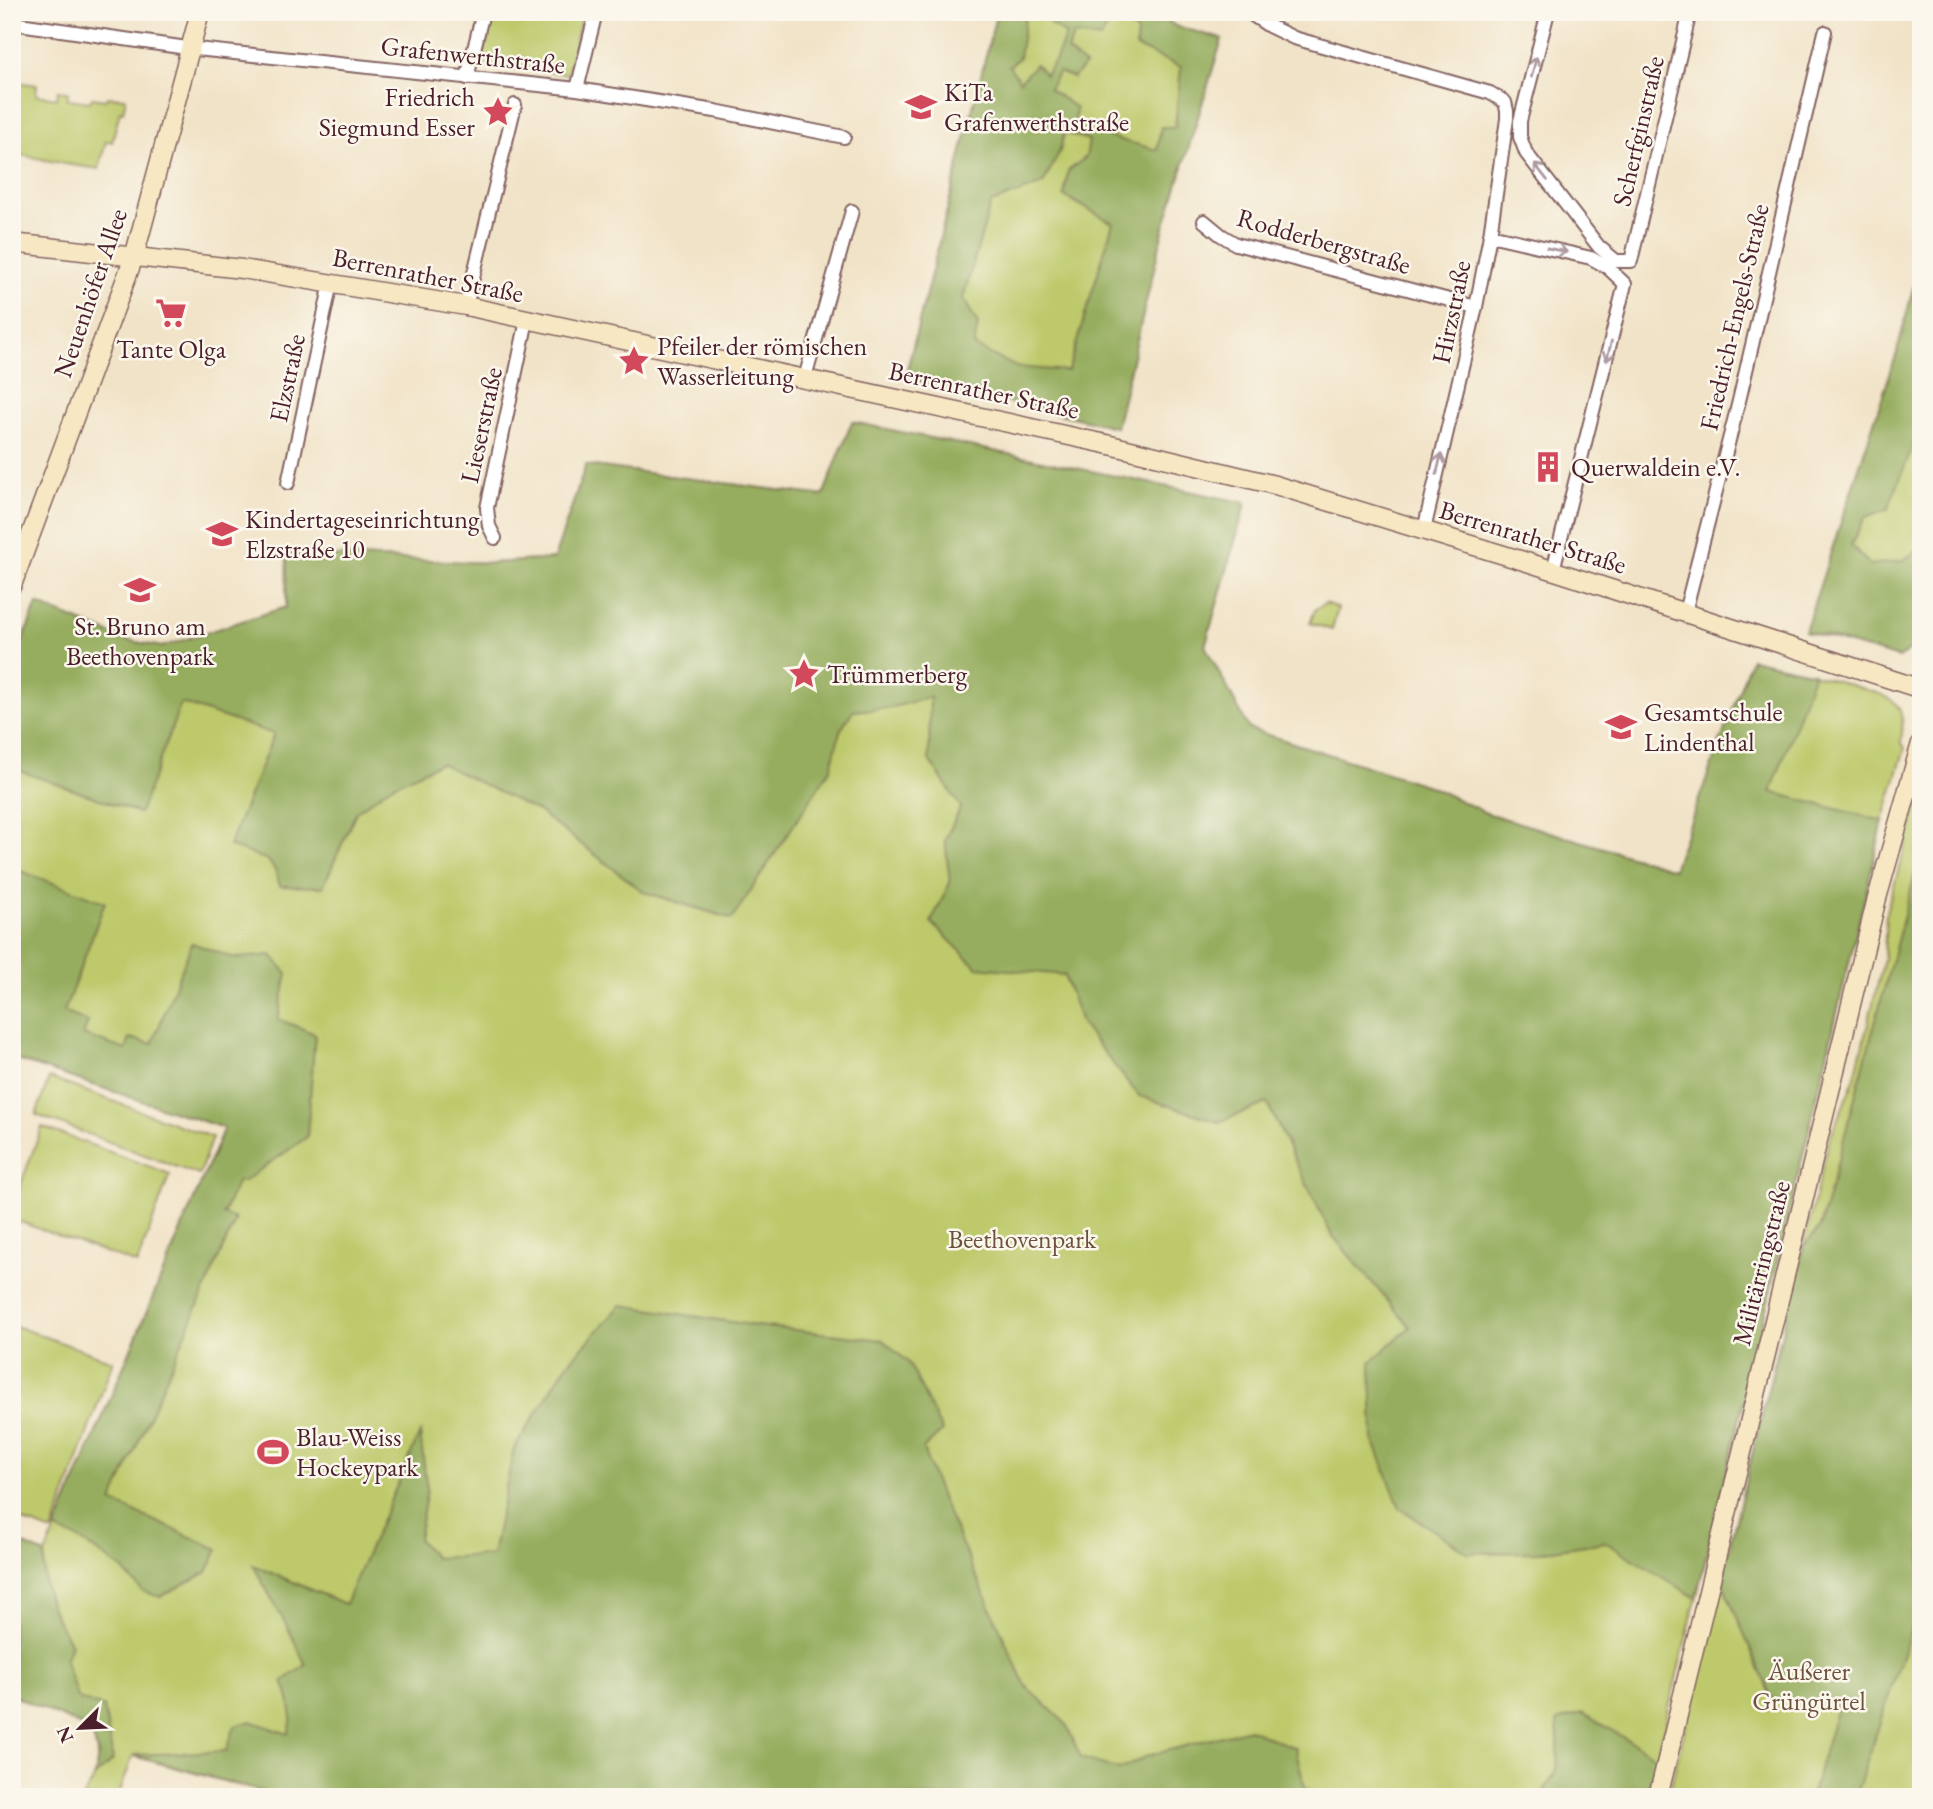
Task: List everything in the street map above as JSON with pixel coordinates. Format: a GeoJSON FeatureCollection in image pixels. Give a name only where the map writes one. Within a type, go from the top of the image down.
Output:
{"type":"FeatureCollection","features":[{"type":"Feature","properties":{"kind":"street","name":"Neuenhöfer Allee"},"geometry":{"type":"LineString","coordinates":[[12,585],[134,257],[200,12]]}},
{"type":"Feature","properties":{"kind":"street"},"geometry":{"type":"LineString","coordinates":[[467,78],[483,12]]}},
{"type":"Feature","properties":{"kind":"street"},"geometry":{"type":"LineString","coordinates":[[577,89],[596,12]]}},
{"type":"Feature","properties":{"kind":"street","name":"Hirzstraße"},"geometry":{"type":"LineString","coordinates":[[1248,12],[1294,38],[1490,93],[1505,102],[1507,119],[1490,235],[1424,530]]}},
{"type":"Feature","properties":{"kind":"street","name":"Scherfginstraße"},"geometry":{"type":"LineString","coordinates":[[1548,12],[1520,121],[1520,137],[1526,153],[1599,247],[1616,261],[1631,261],[1690,12]]}},
{"type":"Feature","properties":{"kind":"street","name":"Grafenwerthstraße"},"geometry":{"type":"LineString","coordinates":[[12,23],[191,48],[577,89],[715,111],[844,137]]}},
{"type":"Feature","properties":{"kind":"street","name":"Friedrich-Engels-Straße"},"geometry":{"type":"LineString","coordinates":[[1685,612],[1739,401],[1825,32]]}},
{"type":"Feature","properties":{"kind":"street"},"geometry":{"type":"LineString","coordinates":[[466,306],[515,105]]}},
{"type":"Feature","properties":{"kind":"street"},"geometry":{"type":"LineString","coordinates":[[805,378],[852,211]]}},
{"type":"Feature","properties":{"kind":"street","name":"Rodderbergstraße"},"geometry":{"type":"LineString","coordinates":[[1204,221],[1236,244],[1476,307]]}},
{"type":"Feature","properties":{"kind":"street"},"geometry":{"type":"LineString","coordinates":[[1490,235],[1591,258],[1607,267],[1625,284],[1553,570]]}},
{"type":"Feature","properties":{"kind":"street","name":"Berrenrather Straße"},"geometry":{"type":"LineString","coordinates":[[12,243],[242,270],[466,306],[1106,444],[1262,482],[1424,530],[1921,689]]}},
{"type":"Feature","properties":{"kind":"street","name":"Elzstraße"},"geometry":{"type":"LineString","coordinates":[[288,483],[331,283]]}},
{"type":"Feature","properties":{"kind":"street","name":"Lieserstraße"},"geometry":{"type":"LineString","coordinates":[[495,538],[489,526],[487,508],[527,320]]}},
{"type":"Feature","properties":{"kind":"street","name":"Militärringstraße"},"geometry":{"type":"LineString","coordinates":[[1658,1797],[1876,902],[1921,743]]}},
{"type":"Feature","properties":{"kind":"green space"},"geometry":{"type":"Polygon","coordinates":[[[494,12],[583,12],[567,74],[481,64],[494,12]]]}},
{"type":"Feature","properties":{"kind":"green space"},"geometry":{"type":"Polygon","coordinates":[[[997,12],[1157,12],[1175,26],[1222,39],[1163,231],[1116,427],[905,378],[997,12]]]}},
{"type":"Feature","properties":{"kind":"green space"},"geometry":{"type":"Polygon","coordinates":[[[997,12],[1026,12],[1019,58],[1009,66],[1020,81],[1036,64],[1045,75],[1056,59],[1066,35],[1050,24],[1052,12],[1157,12],[1175,26],[1222,39],[1163,231],[1116,427],[905,378],[997,12]],[[1112,20],[1100,39],[1074,35],[1067,51],[1085,65],[1073,78],[1059,72],[1049,89],[1076,108],[1074,127],[1157,150],[1161,127],[1175,127],[1181,67],[1136,47],[1137,30],[1112,20]],[[1064,133],[1060,151],[1043,184],[991,203],[963,298],[978,324],[974,346],[1016,367],[1068,371],[1113,223],[1064,196],[1068,171],[1086,157],[1089,140],[1064,133]]]}},
{"type":"Feature","properties":{"kind":"green space"},"geometry":{"type":"Polygon","coordinates":[[[16,82],[37,85],[36,95],[57,98],[58,91],[68,92],[67,99],[90,102],[92,98],[126,98],[112,142],[106,141],[99,169],[12,153],[12,84],[16,82]]]}},
{"type":"Feature","properties":{"kind":"green space"},"geometry":{"type":"Polygon","coordinates":[[[1921,257],[1921,642],[1899,658],[1805,631],[1897,353],[1921,257]]]}},
{"type":"Feature","properties":{"kind":"green space"},"geometry":{"type":"Polygon","coordinates":[[[1921,257],[1921,425],[1888,509],[1865,517],[1851,545],[1870,565],[1901,561],[1921,548],[1921,642],[1899,658],[1805,631],[1897,353],[1921,257]]]}},
{"type":"Feature","properties":{"kind":"green space","name":"Beethovenpark"},"geometry":{"type":"Polygon","coordinates":[[[852,422],[1246,503],[1205,646],[1249,729],[1431,787],[1486,813],[1674,869],[1751,659],[1876,692],[1893,701],[1900,710],[1901,742],[1905,748],[1883,821],[1647,1797],[281,1797],[133,1756],[118,1797],[82,1797],[92,1782],[97,1765],[91,1730],[12,1695],[12,1540],[45,1554],[224,1128],[12,1058],[12,668],[37,604],[126,640],[162,647],[286,607],[287,554],[491,563],[554,559],[586,465],[823,496],[852,422]]]}},
{"type":"Feature","properties":{"kind":"green space"},"geometry":{"type":"Polygon","coordinates":[[[852,422],[1246,503],[1205,646],[1249,729],[1431,787],[1486,813],[1673,869],[1751,659],[1814,673],[1771,792],[1883,821],[1696,1598],[1605,1542],[1539,1552],[1468,1553],[1400,1508],[1373,1439],[1371,1362],[1410,1327],[1331,1234],[1267,1103],[1219,1122],[1139,1096],[1082,1025],[1064,975],[977,967],[931,922],[950,883],[945,840],[961,807],[929,760],[930,697],[889,708],[853,711],[840,731],[831,768],[732,919],[644,892],[539,812],[440,763],[391,786],[356,812],[323,887],[280,886],[276,872],[268,860],[229,846],[274,734],[181,703],[139,813],[20,771],[12,790],[12,668],[37,604],[126,640],[162,647],[286,607],[287,554],[491,563],[554,559],[586,465],[823,496],[852,422]]]}},
{"type":"Feature","properties":{"kind":"green space"},"geometry":{"type":"Polygon","coordinates":[[[1325,603],[1338,608],[1332,630],[1310,623],[1315,610],[1325,603]]]}},
{"type":"Feature","properties":{"kind":"green space","name":"Äußerer Grüngürtel"},"geometry":{"type":"Polygon","coordinates":[[[1921,794],[1921,1797],[1668,1797],[1829,1140],[1854,1080],[1884,959],[1886,912],[1921,794]]]}},
{"type":"Feature","properties":{"kind":"green space","name":"Äußerer Grüngürtel"},"geometry":{"type":"Polygon","coordinates":[[[1921,852],[1921,1599],[1855,1797],[1811,1797],[1838,1704],[1772,1699],[1721,1580],[1804,1246],[1820,1227],[1921,852]]]}},
{"type":"Feature","properties":{"kind":"green space"},"geometry":{"type":"Polygon","coordinates":[[[12,868],[105,902],[64,1012],[88,1022],[83,1035],[126,1050],[130,1038],[152,1044],[192,943],[234,958],[272,955],[287,974],[278,1019],[315,1034],[307,1137],[243,1182],[238,1181],[223,1214],[235,1221],[112,1502],[218,1549],[207,1572],[160,1597],[142,1591],[122,1569],[77,1538],[55,1530],[224,1128],[12,1058],[12,868]]]}},
{"type":"Feature","properties":{"kind":"green space"},"geometry":{"type":"Polygon","coordinates":[[[49,1078],[212,1137],[199,1175],[36,1115],[49,1078]]]}},
{"type":"Feature","properties":{"kind":"green space"},"geometry":{"type":"Polygon","coordinates":[[[42,1127],[170,1174],[137,1264],[12,1219],[12,1208],[42,1127]]]}},
{"type":"Feature","properties":{"kind":"green space"},"geometry":{"type":"Polygon","coordinates":[[[621,1305],[758,1326],[883,1340],[909,1363],[942,1431],[923,1449],[942,1500],[1025,1685],[1066,1724],[1081,1758],[1120,1770],[1147,1756],[1249,1729],[1295,1748],[1305,1787],[1321,1797],[281,1797],[133,1755],[226,1751],[235,1726],[251,1721],[288,1734],[291,1708],[283,1681],[306,1665],[253,1565],[345,1604],[420,1433],[427,1490],[418,1539],[435,1558],[492,1555],[514,1449],[568,1363],[621,1305]]]}},
{"type":"Feature","properties":{"kind":"green space"},"geometry":{"type":"Polygon","coordinates":[[[12,1325],[113,1361],[52,1532],[12,1517],[12,1325]]]}},
{"type":"Feature","properties":{"kind":"green space"},"geometry":{"type":"Polygon","coordinates":[[[12,1540],[45,1554],[46,1591],[71,1644],[65,1661],[78,1699],[104,1707],[113,1760],[95,1776],[98,1754],[91,1730],[12,1695],[12,1540]]]}},
{"type":"Feature","properties":{"kind":"green space"},"geometry":{"type":"Polygon","coordinates":[[[1582,1713],[1658,1758],[1647,1797],[1543,1797],[1557,1766],[1557,1721],[1582,1713]]]}},
{"type":"Feature","properties":{"kind":"place","name":"KiTa Grafenwerthstraße"},"geometry":{"type":"Point","coordinates":[921,107]}},
{"type":"Feature","properties":{"kind":"place","name":"Friedrich Siegmund Esser"},"geometry":{"type":"Point","coordinates":[498,112]}},
{"type":"Feature","properties":{"kind":"place","name":"Tante Olga"},"geometry":{"type":"Point","coordinates":[171,313]}},
{"type":"Feature","properties":{"kind":"place","name":"Pfeiler der römischen Wasserleitung"},"geometry":{"type":"Point","coordinates":[634,361]}},
{"type":"Feature","properties":{"kind":"place","name":"Querwaldein e.V."},"geometry":{"type":"Point","coordinates":[1548,467]}},
{"type":"Feature","properties":{"kind":"place","name":"Kindertageseinrichtung Elzstraße 10"},"geometry":{"type":"Point","coordinates":[222,534]}},
{"type":"Feature","properties":{"kind":"place","name":"St. Bruno am Beethovenpark"},"geometry":{"type":"Point","coordinates":[140,590]}},
{"type":"Feature","properties":{"kind":"place","name":"Trümmerberg"},"geometry":{"type":"Point","coordinates":[804,674]}},
{"type":"Feature","properties":{"kind":"place","name":"Gesamtschule Lindenthal"},"geometry":{"type":"Point","coordinates":[1621,727]}},
{"type":"Feature","properties":{"kind":"place","name":"Blau-Weiss Hockeypark"},"geometry":{"type":"Point","coordinates":[273,1452]}}]}
